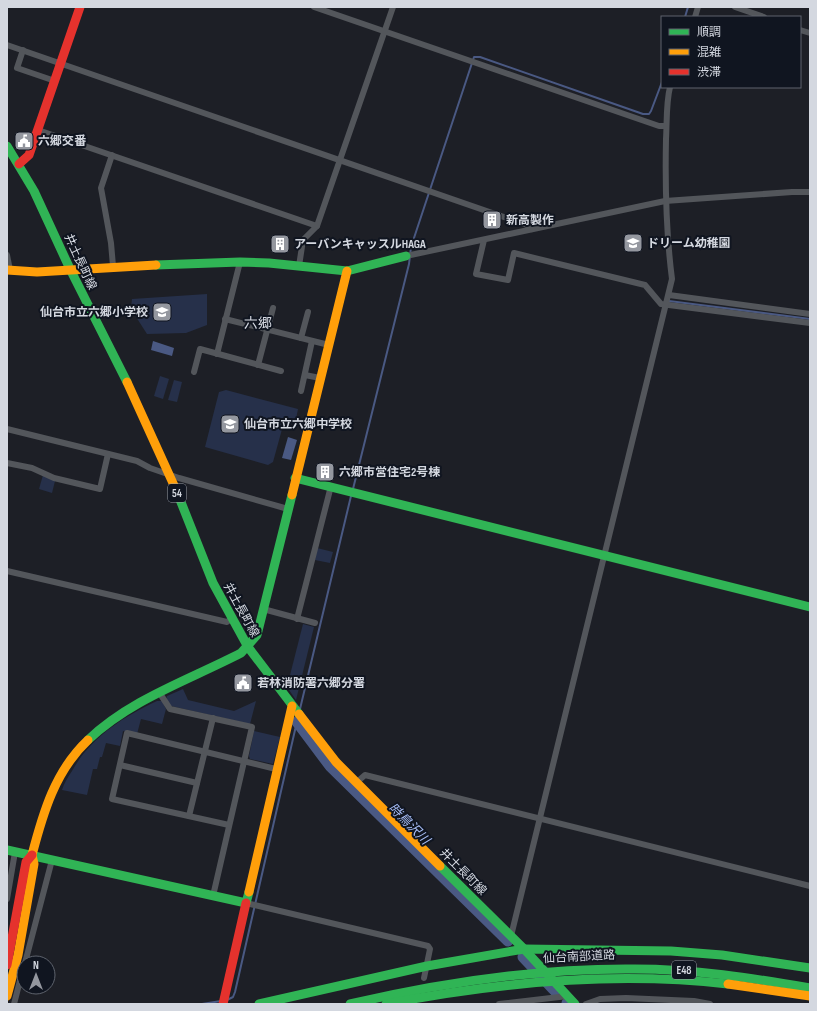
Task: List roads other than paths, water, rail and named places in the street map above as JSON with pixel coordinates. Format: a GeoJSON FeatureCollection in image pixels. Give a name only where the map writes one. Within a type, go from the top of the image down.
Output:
{"type":"FeatureCollection","features":[{"type":"Feature","properties":{"kind":"main road"},"geometry":{"type":"LineString","coordinates":[[19,164],[29,155],[80,7]]}},
{"type":"Feature","properties":{"kind":"main road","name":"井土長町線"},"geometry":{"type":"LineString","coordinates":[[7,146],[34,191],[70,269],[137,402],[169,474],[199,551],[248,647],[336,762],[524,949],[575,1004]]}},
{"type":"Feature","properties":{"kind":"main road"},"geometry":{"type":"LineString","coordinates":[[8,270],[38,272],[113,266],[240,262],[347,271],[410,256]]}},
{"type":"Feature","properties":{"kind":"main road"},"geometry":{"type":"LineString","coordinates":[[7,965],[26,862],[32,855],[51,794],[63,770],[80,747],[101,727],[127,708],[235,656],[248,647],[257,635],[347,271]]}},
{"type":"Feature","properties":{"kind":"main road"},"geometry":{"type":"LineString","coordinates":[[295,478],[605,554],[810,607]]}},
{"type":"Feature","properties":{"kind":"main road"},"geometry":{"type":"LineString","coordinates":[[224,1001],[251,904],[276,769],[294,707]]}},
{"type":"Feature","properties":{"kind":"main road"},"geometry":{"type":"LineString","coordinates":[[11,851],[251,904]]}},
{"type":"Feature","properties":{"kind":"main road"},"geometry":{"type":"LineString","coordinates":[[7,996],[18,956],[34,864],[32,855]]}},
{"type":"Feature","properties":{"kind":"main road"},"geometry":{"type":"LineString","coordinates":[[259,1004],[427,966],[524,949],[671,951],[722,955],[810,968]]}},
{"type":"Feature","properties":{"kind":"main road","name":"仙台南部道路"},"geometry":{"type":"LineString","coordinates":[[350,1004],[456,981],[529,972],[623,967],[667,969],[751,978],[810,988]]}},
{"type":"Feature","properties":{"kind":"main road","name":"仙台南部道路"},"geometry":{"type":"LineString","coordinates":[[386,1004],[457,990],[563,978],[666,978],[755,988]]}},
{"type":"Feature","properties":{"kind":"main road"},"geometry":{"type":"LineString","coordinates":[[755,988],[810,996]]}},
{"type":"Feature","properties":{"kind":"main road"},"geometry":{"type":"LineString","coordinates":[[755,988],[810,1002]]}},
{"type":"Feature","properties":{"kind":"street"},"geometry":{"type":"LineString","coordinates":[[314,7],[659,126],[666,126]]}},
{"type":"Feature","properties":{"kind":"street"},"geometry":{"type":"LineString","coordinates":[[299,266],[304,240],[318,226],[393,7]]}},
{"type":"Feature","properties":{"kind":"street"},"geometry":{"type":"LineString","coordinates":[[735,7],[761,16]]}},
{"type":"Feature","properties":{"kind":"street"},"geometry":{"type":"LineString","coordinates":[[7,45],[530,226],[532,229]]}},
{"type":"Feature","properties":{"kind":"street"},"geometry":{"type":"LineString","coordinates":[[23,50],[17,68],[55,81]]}},
{"type":"Feature","properties":{"kind":"street"},"geometry":{"type":"LineString","coordinates":[[510,936],[672,279],[667,241],[665,201],[666,126],[670,88]]}},
{"type":"Feature","properties":{"kind":"street"},"geometry":{"type":"LineString","coordinates":[[38,130],[318,226]]}},
{"type":"Feature","properties":{"kind":"street"},"geometry":{"type":"LineString","coordinates":[[112,155],[101,188],[111,244],[113,266]]}},
{"type":"Feature","properties":{"kind":"street"},"geometry":{"type":"LineString","coordinates":[[410,256],[665,201],[810,192]]}},
{"type":"Feature","properties":{"kind":"street"},"geometry":{"type":"LineString","coordinates":[[484,240],[476,274],[508,280],[514,252],[645,285],[661,304],[668,300],[810,314]]}},
{"type":"Feature","properties":{"kind":"street"},"geometry":{"type":"LineString","coordinates":[[7,255],[8,270]]}},
{"type":"Feature","properties":{"kind":"street"},"geometry":{"type":"LineString","coordinates":[[217,354],[240,262]]}},
{"type":"Feature","properties":{"kind":"street"},"geometry":{"type":"LineString","coordinates":[[668,300],[810,323]]}},
{"type":"Feature","properties":{"kind":"street"},"geometry":{"type":"LineString","coordinates":[[258,365],[273,308]]}},
{"type":"Feature","properties":{"kind":"street"},"geometry":{"type":"LineString","coordinates":[[301,338],[308,312]]}},
{"type":"Feature","properties":{"kind":"street"},"geometry":{"type":"LineString","coordinates":[[225,319],[329,345]]}},
{"type":"Feature","properties":{"kind":"street"},"geometry":{"type":"LineString","coordinates":[[301,391],[312,341]]}},
{"type":"Feature","properties":{"kind":"street"},"geometry":{"type":"LineString","coordinates":[[194,372],[200,349],[281,371]]}},
{"type":"Feature","properties":{"kind":"street"},"geometry":{"type":"LineString","coordinates":[[305,375],[320,378]]}},
{"type":"Feature","properties":{"kind":"street"},"geometry":{"type":"LineString","coordinates":[[7,429],[137,461],[150,468],[288,509]]}},
{"type":"Feature","properties":{"kind":"street"},"geometry":{"type":"LineString","coordinates":[[7,462],[32,468],[54,478],[100,489],[108,454]]}},
{"type":"Feature","properties":{"kind":"street"},"geometry":{"type":"LineString","coordinates":[[297,619],[331,486]]}},
{"type":"Feature","properties":{"kind":"street"},"geometry":{"type":"LineString","coordinates":[[7,570],[227,622],[232,618]]}},
{"type":"Feature","properties":{"kind":"street"},"geometry":{"type":"LineString","coordinates":[[263,610],[315,623]]}},
{"type":"Feature","properties":{"kind":"street"},"geometry":{"type":"LineString","coordinates":[[159,692],[170,709],[252,727],[213,896]]}},
{"type":"Feature","properties":{"kind":"street"},"geometry":{"type":"LineString","coordinates":[[189,816],[213,718]]}},
{"type":"Feature","properties":{"kind":"street"},"geometry":{"type":"LineString","coordinates":[[229,825],[112,799],[127,733],[276,769]]}},
{"type":"Feature","properties":{"kind":"street"},"geometry":{"type":"LineString","coordinates":[[120,765],[198,783]]}},
{"type":"Feature","properties":{"kind":"street"},"geometry":{"type":"LineString","coordinates":[[357,782],[365,775],[810,886]]}},
{"type":"Feature","properties":{"kind":"street"},"geometry":{"type":"LineString","coordinates":[[7,900],[11,851]]}},
{"type":"Feature","properties":{"kind":"street"},"geometry":{"type":"LineString","coordinates":[[26,955],[52,860]]}},
{"type":"Feature","properties":{"kind":"street"},"geometry":{"type":"LineString","coordinates":[[251,904],[428,946],[430,949],[424,978]]}},
{"type":"Feature","properties":{"kind":"street"},"geometry":{"type":"LineString","coordinates":[[499,1004],[568,996]]}},
{"type":"Feature","properties":{"kind":"street"},"geometry":{"type":"LineString","coordinates":[[555,998],[560,1004]]}},
{"type":"Feature","properties":{"kind":"street"},"geometry":{"type":"LineString","coordinates":[[586,1004],[600,999],[626,998],[694,1001],[710,1004]]}},
{"type":"Feature","properties":{"kind":"waterway"},"geometry":{"type":"LineString","coordinates":[[685,16],[688,7]]}},
{"type":"Feature","properties":{"kind":"waterway"},"geometry":{"type":"LineString","coordinates":[[353,489],[409,264],[411,247],[474,57],[480,57],[643,114],[649,114],[651,111],[661,85]]}},
{"type":"Feature","properties":{"kind":"waterway"},"geometry":{"type":"LineString","coordinates":[[669,301],[810,319]]}},
{"type":"Feature","properties":{"kind":"waterway"},"geometry":{"type":"LineString","coordinates":[[300,709],[351,496]]}},
{"type":"Feature","properties":{"kind":"waterway"},"geometry":{"type":"LineString","coordinates":[[227,1000],[233,997],[235,992],[298,717]]}},
{"type":"Feature","properties":{"kind":"waterway","name":"時鳥沢川"},"geometry":{"type":"LineString","coordinates":[[297,722],[330,766],[508,941]]}},
{"type":"Feature","properties":{"kind":"waterway","name":"時鳥沢川"},"geometry":{"type":"LineString","coordinates":[[523,957],[555,991]]}},
{"type":"Feature","properties":{"kind":"waterway"},"geometry":{"type":"LineString","coordinates":[[202,1004],[221,1001]]}},
{"type":"Feature","properties":{"kind":"place","name":"六郷交番"},"geometry":{"type":"Point","coordinates":[24,141]}},
{"type":"Feature","properties":{"kind":"place","name":"新高製作"},"geometry":{"type":"Point","coordinates":[492,220]}},
{"type":"Feature","properties":{"kind":"place","name":"ドリーム幼稚園"},"geometry":{"type":"Point","coordinates":[633,243]}},
{"type":"Feature","properties":{"kind":"place","name":"アーバンキャッスルHAGA"},"geometry":{"type":"Point","coordinates":[280,244]}},
{"type":"Feature","properties":{"kind":"place","name":"仙台市立六郷小学校"},"geometry":{"type":"Point","coordinates":[162,312]}},
{"type":"Feature","properties":{"kind":"place","name":"仙台市立六郷中学校"},"geometry":{"type":"Point","coordinates":[230,424]}},
{"type":"Feature","properties":{"kind":"place","name":"六郷市営住宅2号棟"},"geometry":{"type":"Point","coordinates":[325,472]}},
{"type":"Feature","properties":{"kind":"place","name":"若林消防署六郷分署"},"geometry":{"type":"Point","coordinates":[243,683]}},
{"type":"Feature","properties":{"kind":"district","name":"六郷"},"geometry":{"type":"Point","coordinates":[258,323]}}]}
